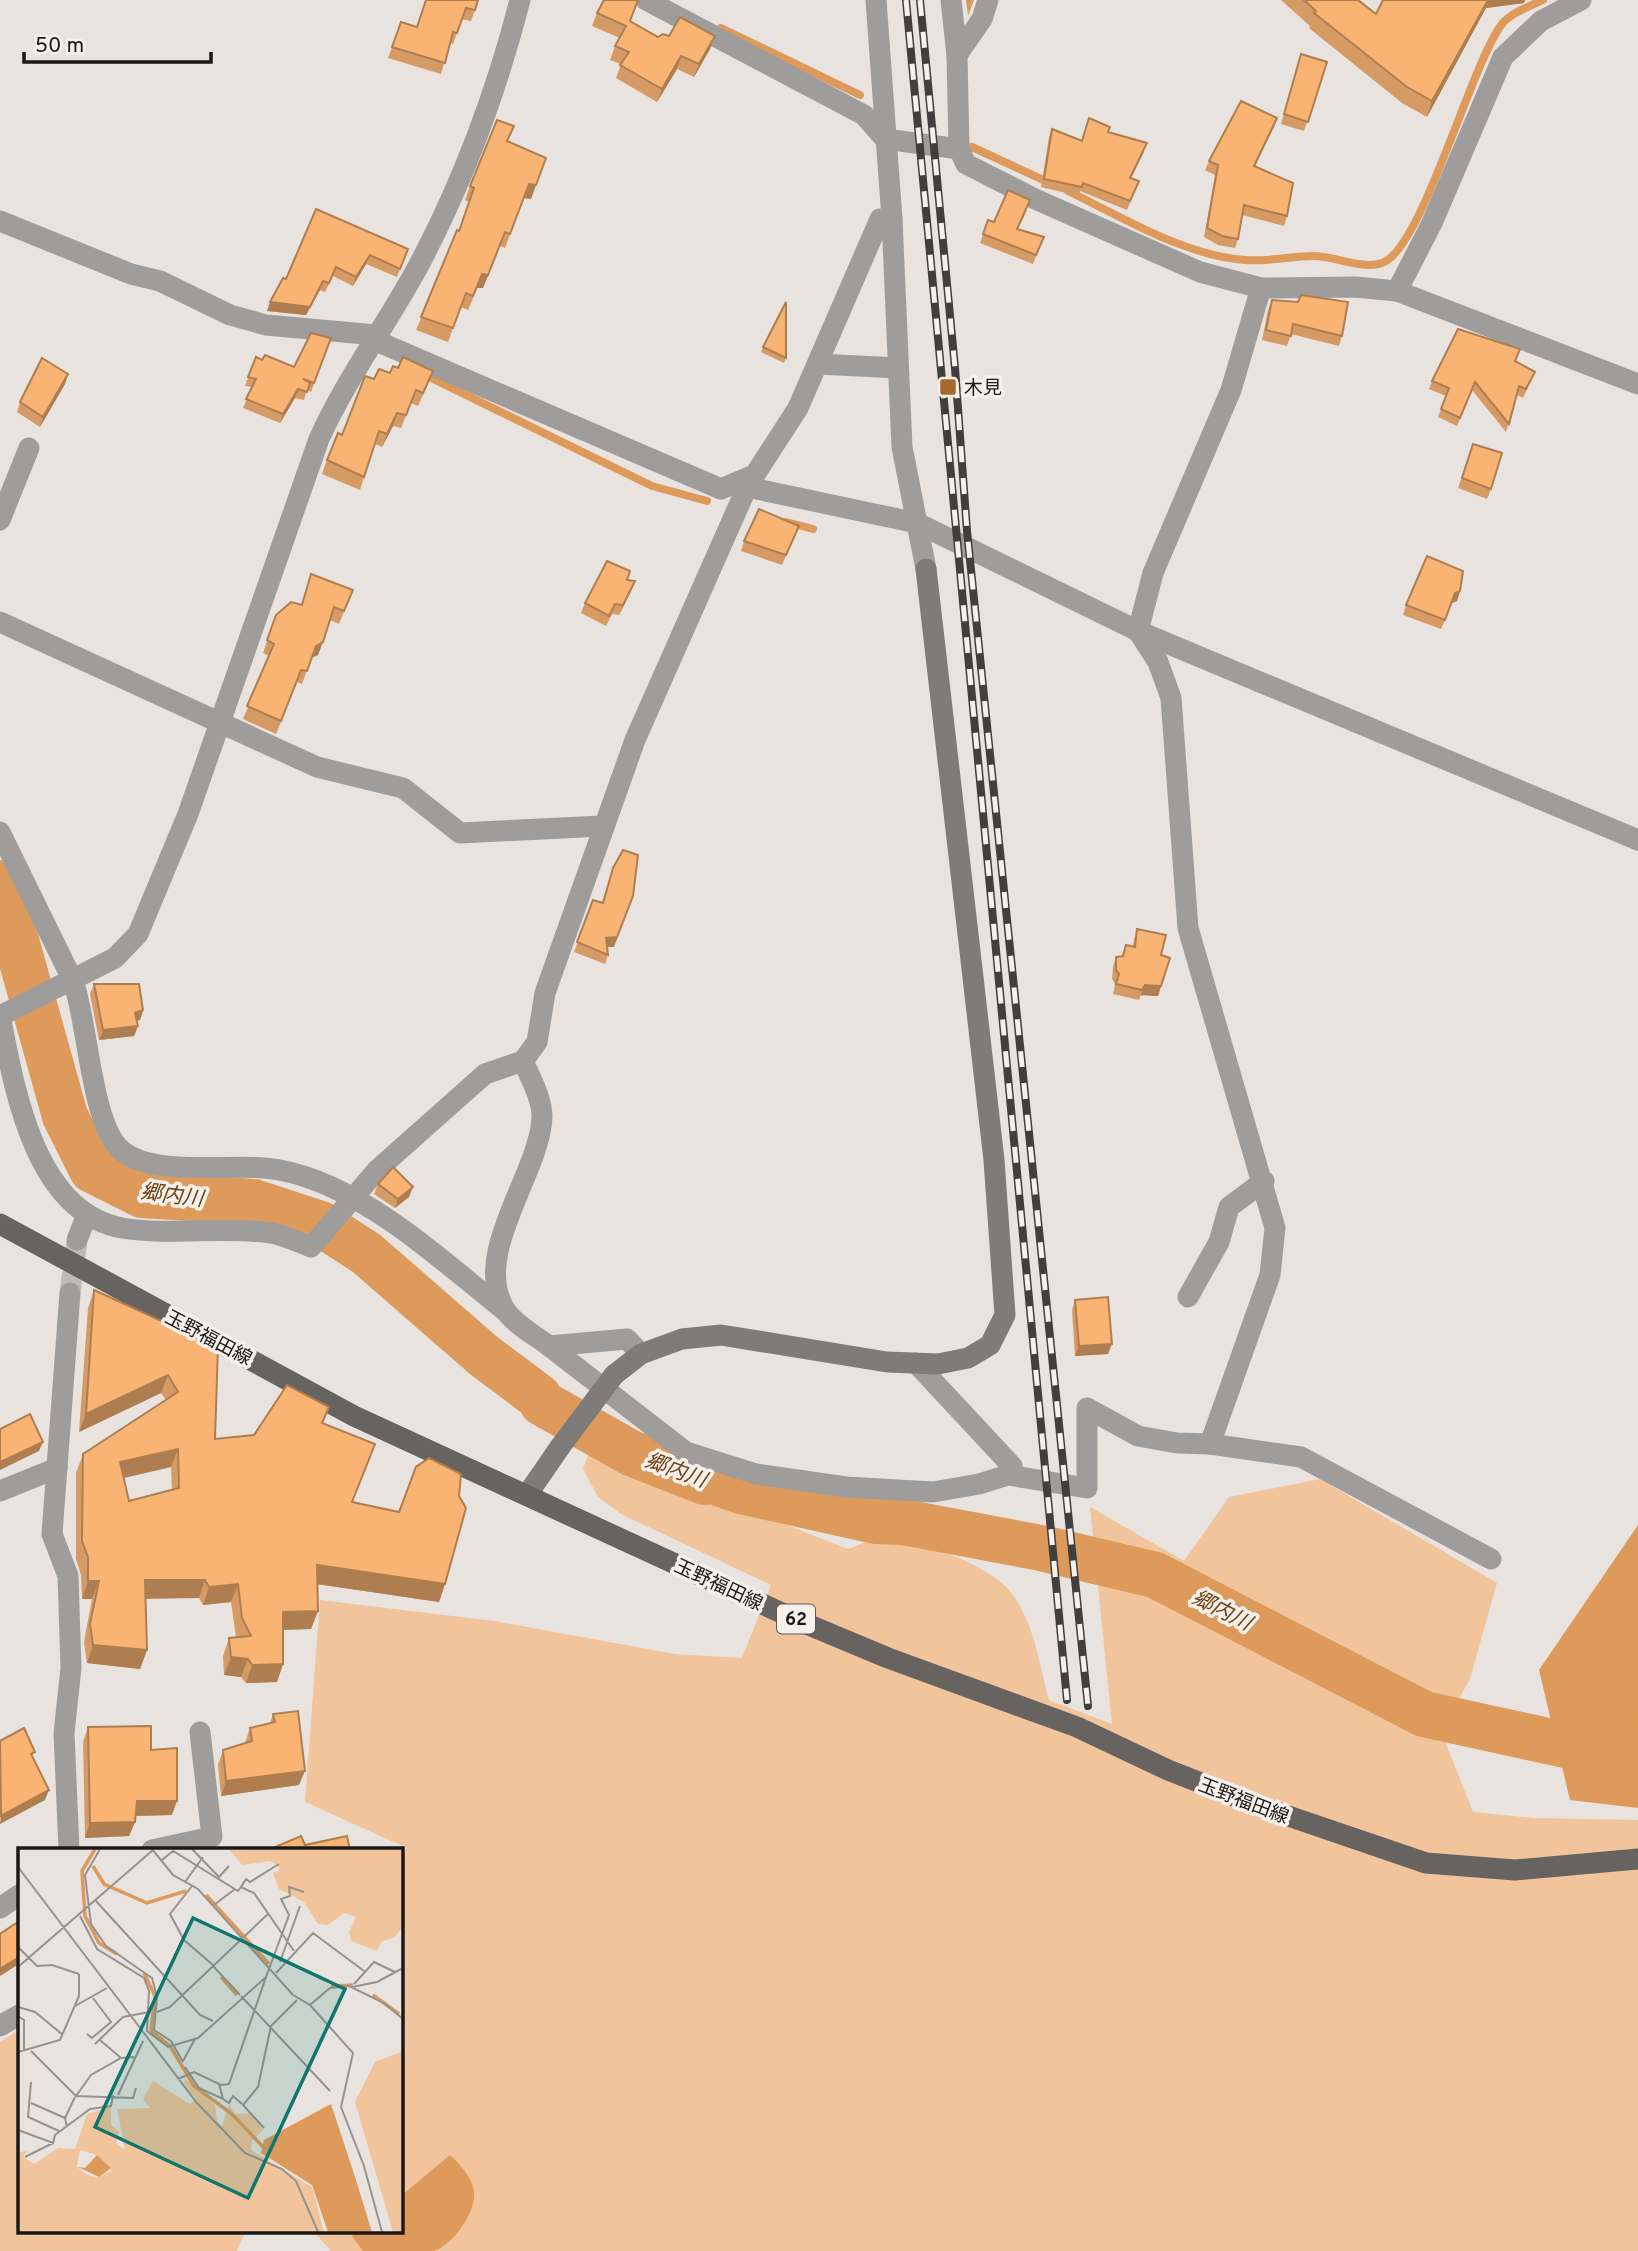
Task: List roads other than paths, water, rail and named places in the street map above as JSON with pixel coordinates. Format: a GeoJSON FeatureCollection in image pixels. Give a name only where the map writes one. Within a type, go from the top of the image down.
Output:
{"type":"FeatureCollection","features":[{"type":"Feature","properties":{"kind":"main road","name":"玉野福田線"},"geometry":{"type":"LineString","coordinates":[[0,1224],[354,1416],[797,1620],[888,1658],[1077,1727],[1168,1770],[1346,1838],[1426,1863],[1515,1870],[1638,1859]]}},
{"type":"Feature","properties":{"kind":"street"},"geometry":{"type":"LineString","coordinates":[[520,0],[457,189],[419,265],[375,337],[319,439],[222,722],[164,878],[138,934],[115,958],[3,1015],[19,1102],[43,1166],[58,1189],[87,1214],[121,1227],[272,1233],[311,1247],[377,1170],[485,1074],[523,1061],[537,1042],[545,993],[602,826],[635,740],[750,481],[799,408],[880,219],[892,219]]}},
{"type":"Feature","properties":{"kind":"street"},"geometry":{"type":"LineString","coordinates":[[646,0],[864,115],[885,139],[959,149]]}},
{"type":"Feature","properties":{"kind":"street"},"geometry":{"type":"LineString","coordinates":[[527,1495],[614,1376],[641,1354],[682,1339],[721,1335],[887,1362],[938,1364],[968,1358],[990,1345],[1005,1315],[994,1160],[926,569],[902,447],[892,219],[876,0]]}},
{"type":"Feature","properties":{"kind":"street"},"geometry":{"type":"LineString","coordinates":[[951,0],[957,55],[959,149],[966,164],[1035,199],[1200,272],[1261,288],[1355,287],[1397,291],[1638,384]]}},
{"type":"Feature","properties":{"kind":"street"},"geometry":{"type":"LineString","coordinates":[[957,55],[982,19],[988,0]]}},
{"type":"Feature","properties":{"kind":"street"},"geometry":{"type":"LineString","coordinates":[[1397,291],[1432,222],[1503,57],[1541,21],[1581,0]]}},
{"type":"Feature","properties":{"kind":"street"},"geometry":{"type":"LineString","coordinates":[[0,221],[131,274],[160,281],[230,315],[266,326],[375,337],[722,489],[750,481],[917,523],[1138,631],[1638,840]]}},
{"type":"Feature","properties":{"kind":"street"},"geometry":{"type":"LineString","coordinates":[[1210,1444],[1270,1275],[1275,1228],[1264,1181],[1188,928],[1171,698],[1158,662],[1138,631],[1153,573],[1231,390],[1261,288]]}},
{"type":"Feature","properties":{"kind":"street"},"geometry":{"type":"LineString","coordinates":[[818,364],[898,368]]}},
{"type":"Feature","properties":{"kind":"street"},"geometry":{"type":"LineString","coordinates":[[0,520],[29,448]]}},
{"type":"Feature","properties":{"kind":"street"},"geometry":{"type":"LineString","coordinates":[[0,622],[317,767],[402,788],[460,832],[602,826]]}},
{"type":"Feature","properties":{"kind":"street"},"geometry":{"type":"LineString","coordinates":[[0,832],[65,985],[80,1001],[97,1094],[108,1129],[120,1149],[155,1166],[266,1168],[313,1177],[352,1199],[470,1282],[686,1452],[756,1474],[846,1487],[933,1492],[979,1485],[1008,1475],[1087,1488],[1087,1408],[1138,1436],[1301,1457],[1491,1559]]}},
{"type":"Feature","properties":{"kind":"street"},"geometry":{"type":"LineString","coordinates":[[505,1310],[497,1290],[497,1259],[538,1137],[542,1115],[536,1090],[523,1061]]}},
{"type":"Feature","properties":{"kind":"street"},"geometry":{"type":"LineString","coordinates":[[1188,1297],[1219,1242],[1230,1207],[1264,1181]]}},
{"type":"Feature","properties":{"kind":"street"},"geometry":{"type":"LineString","coordinates":[[78,1240],[87,1214]]}},
{"type":"Feature","properties":{"kind":"street"},"geometry":{"type":"LineString","coordinates":[[470,1282],[497,1259]]}},
{"type":"Feature","properties":{"kind":"street"},"geometry":{"type":"LineString","coordinates":[[69,1848],[64,1733],[71,1668],[68,1576],[52,1534],[70,1293]]}},
{"type":"Feature","properties":{"kind":"street"},"geometry":{"type":"LineString","coordinates":[[549,1346],[627,1339],[641,1354]]}},
{"type":"Feature","properties":{"kind":"street"},"geometry":{"type":"LineString","coordinates":[[916,1363],[999,1449],[1012,1466],[1008,1475]]}},
{"type":"Feature","properties":{"kind":"street"},"geometry":{"type":"LineString","coordinates":[[0,1491],[57,1468]]}},
{"type":"Feature","properties":{"kind":"street"},"geometry":{"type":"LineString","coordinates":[[161,1848],[212,1837],[200,1732]]}},
{"type":"Feature","properties":{"kind":"street"},"geometry":{"type":"LineString","coordinates":[[0,1908],[18,1896]]}},
{"type":"Feature","properties":{"kind":"street"},"geometry":{"type":"LineString","coordinates":[[0,2026],[18,2016]]}},
{"type":"Feature","properties":{"kind":"waterway"},"geometry":{"type":"LineString","coordinates":[[1068,191],[1154,234],[1222,257],[1253,260],[1314,256],[1366,265],[1382,263],[1397,251],[1413,226],[1475,77],[1502,24],[1515,13],[1543,0]]}},
{"type":"Feature","properties":{"kind":"waterway"},"geometry":{"type":"LineString","coordinates":[[721,28],[860,95]]}},
{"type":"Feature","properties":{"kind":"waterway"},"geometry":{"type":"LineString","coordinates":[[972,147],[1050,183]]}},
{"type":"Feature","properties":{"kind":"waterway"},"geometry":{"type":"LineString","coordinates":[[423,374],[652,486],[707,501]]}},
{"type":"Feature","properties":{"kind":"waterway"},"geometry":{"type":"LineString","coordinates":[[786,522],[813,529]]}},
{"type":"Feature","properties":{"kind":"waterway","name":"郷内川"},"geometry":{"type":"LineString","coordinates":[[0,883],[65,1116],[92,1170],[142,1195],[254,1202],[321,1224],[366,1253],[483,1355],[539,1397],[542,1403],[631,1453],[705,1482],[713,1481],[741,1491],[876,1521],[903,1522],[1041,1548],[1155,1575],[1424,1714],[1602,1753],[1638,1748]]}},
{"type":"Feature","properties":{"kind":"tunnel"},"geometry":{"type":"LineString","coordinates":[[70,1293],[77,1240]]}},
{"type":"Feature","properties":{"kind":"railway"},"geometry":{"type":"LineString","coordinates":[[906,0],[1067,1700]]}},
{"type":"Feature","properties":{"kind":"railway"},"geometry":{"type":"LineString","coordinates":[[920,0],[955,368],[967,531],[1088,1706]]}},
{"type":"Feature","properties":{"kind":"place","name":"木見"},"geometry":{"type":"Point","coordinates":[948,387]}}]}
